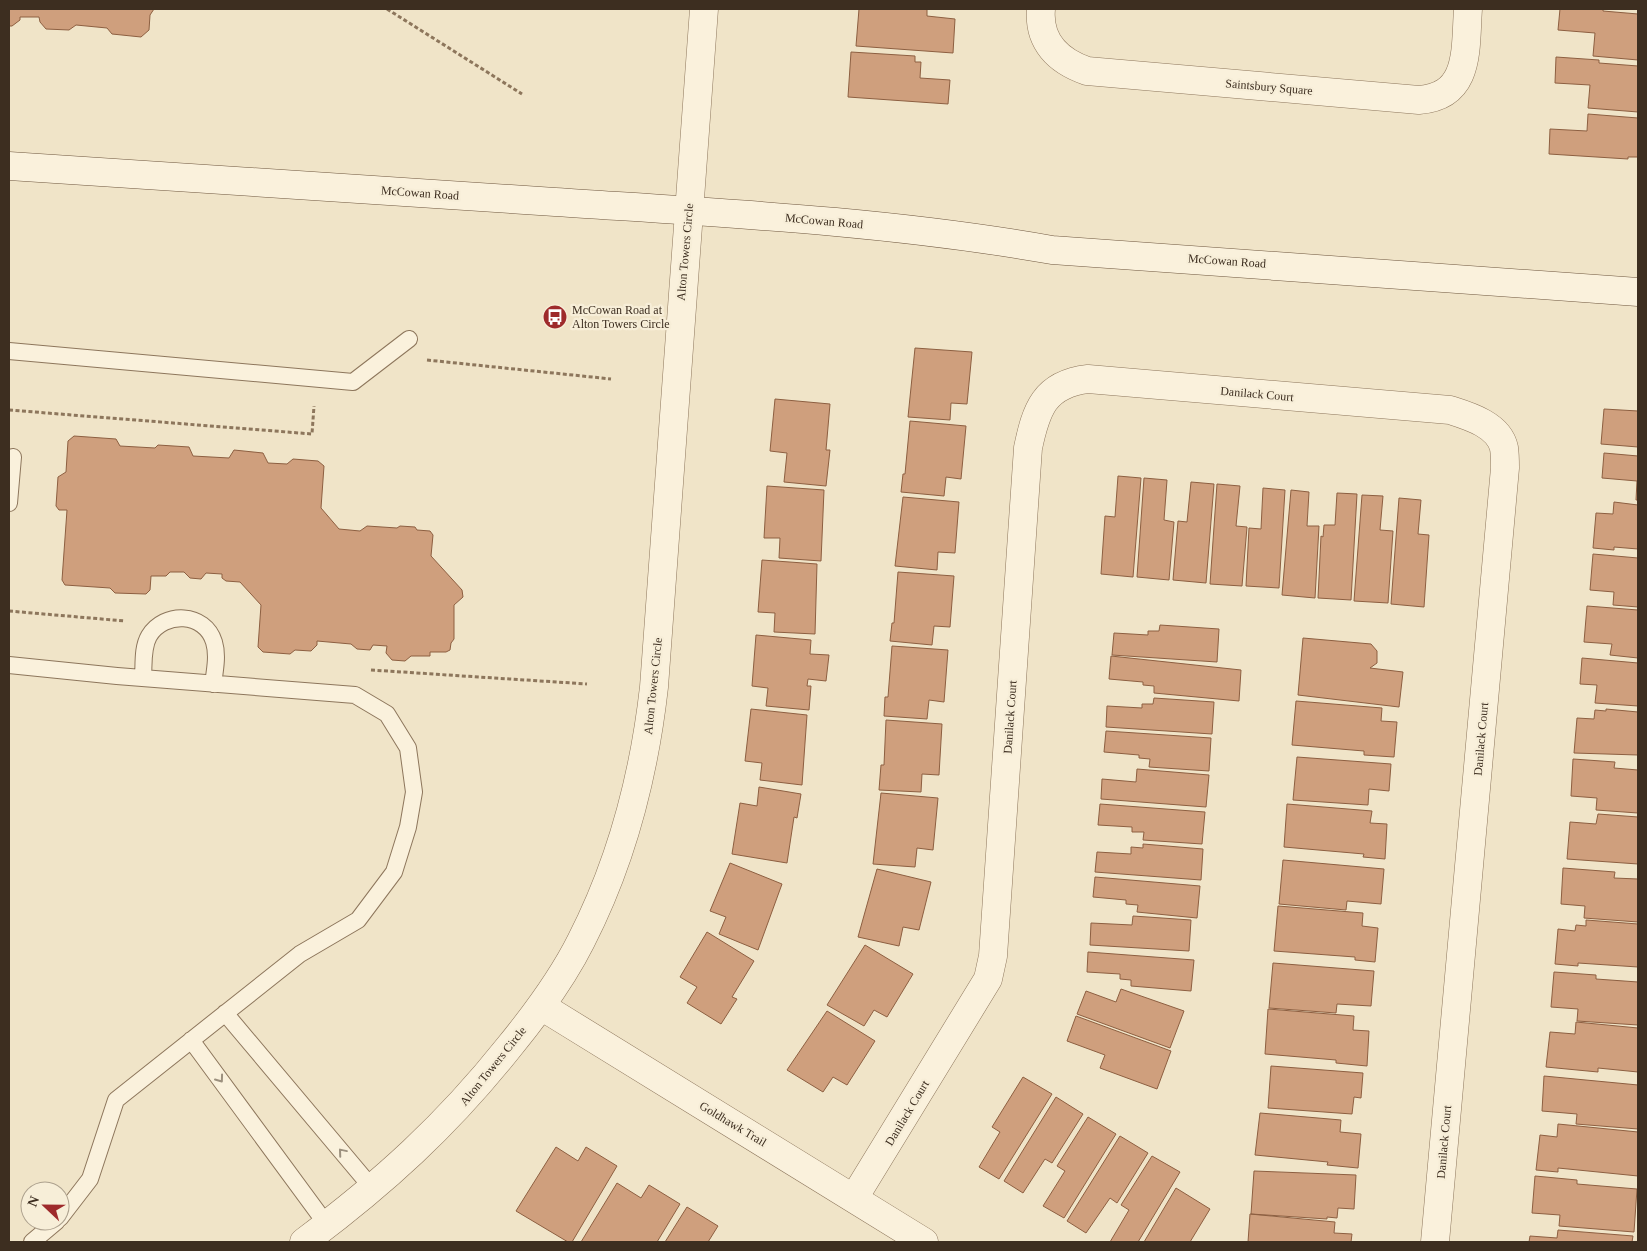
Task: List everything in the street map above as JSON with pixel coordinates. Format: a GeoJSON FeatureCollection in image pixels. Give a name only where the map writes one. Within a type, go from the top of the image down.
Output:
{"type":"FeatureCollection","features":[{"type":"Feature","properties":{"kind":"street","name":"Alton Towers Circle"},"geometry":{"type":"LineString","coordinates":[[304,1242],[373,1190],[426,1141],[463,1103],[541,1006],[581,942],[607,884],[629,824],[644,762],[660,615],[704,9]]}},
{"type":"Feature","properties":{"kind":"street","name":"Saintsbury Square"},"geometry":{"type":"LineString","coordinates":[[1041,9],[1043,35],[1050,48],[1061,59],[1087,71],[1419,100],[1432,99],[1447,92],[1456,84],[1464,59],[1468,9]]}},
{"type":"Feature","properties":{"kind":"street","name":"McCowan Road"},"geometry":{"type":"LineString","coordinates":[[9,166],[688,211],[900,228],[986,238],[1052,250],[1638,292]]}},
{"type":"Feature","properties":{"kind":"street","name":"Danilack Court"},"geometry":{"type":"LineString","coordinates":[[854,1198],[988,979],[993,956],[1028,448],[1035,416],[1044,400],[1062,385],[1088,379],[1450,410],[1473,417],[1491,428],[1504,446],[1505,468],[1435,1242]]}},
{"type":"Feature","properties":{"kind":"street","name":"Goldhawk Trail"},"geometry":{"type":"LineString","coordinates":[[541,1006],[924,1242]]}},
{"type":"Feature","properties":{"kind":"lane"},"geometry":{"type":"LineString","coordinates":[[9,351],[354,382],[408,339]]}},
{"type":"Feature","properties":{"kind":"lane"},"geometry":{"type":"LineString","coordinates":[[9,502],[13,457]]}},
{"type":"Feature","properties":{"kind":"lane"},"geometry":{"type":"LineString","coordinates":[[143,678],[145,648],[149,637],[165,621],[187,618],[198,622],[214,639],[216,652],[214,684]]}},
{"type":"Feature","properties":{"kind":"lane"},"geometry":{"type":"LineString","coordinates":[[9,665],[355,695],[387,714],[408,748],[414,792],[408,827],[394,872],[371,905],[358,920],[300,954],[116,1100],[90,1179],[70,1205]]}},
{"type":"Feature","properties":{"kind":"lane"},"geometry":{"type":"LineString","coordinates":[[225,1013],[373,1190]]}},
{"type":"Feature","properties":{"kind":"lane"},"geometry":{"type":"LineString","coordinates":[[191,1040],[327,1225]]}},
{"type":"Feature","properties":{"kind":"lane"},"geometry":{"type":"LineString","coordinates":[[32,1242],[45,1231]]}},
{"type":"Feature","properties":{"kind":"path"},"geometry":{"type":"LineString","coordinates":[[387,9],[522,94]]}},
{"type":"Feature","properties":{"kind":"path"},"geometry":{"type":"LineString","coordinates":[[387,356],[610,379]]}},
{"type":"Feature","properties":{"kind":"path"},"geometry":{"type":"LineString","coordinates":[[9,410],[312,434],[315,378]]}},
{"type":"Feature","properties":{"kind":"path"},"geometry":{"type":"LineString","coordinates":[[9,611],[133,622]]}},
{"type":"Feature","properties":{"kind":"path"},"geometry":{"type":"LineString","coordinates":[[368,670],[587,684]]}},
{"type":"Feature","properties":{"kind":"building"},"geometry":{"type":"Polygon","coordinates":[[[9,9],[154,9],[150,15],[149,30],[141,37],[112,34],[107,28],[76,25],[69,30],[46,29],[40,22],[39,17],[20,17],[20,20],[9,26],[9,9]]]}},
{"type":"Feature","properties":{"kind":"building"},"geometry":{"type":"Polygon","coordinates":[[[859,9],[927,9],[927,16],[955,19],[953,53],[856,46],[859,9]]]}},
{"type":"Feature","properties":{"kind":"building"},"geometry":{"type":"Polygon","coordinates":[[[1560,9],[1603,9],[1603,11],[1638,14],[1638,60],[1593,56],[1595,33],[1558,30],[1560,9]]]}},
{"type":"Feature","properties":{"kind":"building"},"geometry":{"type":"Polygon","coordinates":[[[851,52],[915,56],[915,62],[921,62],[920,78],[950,80],[948,104],[848,97],[851,52]]]}},
{"type":"Feature","properties":{"kind":"building"},"geometry":{"type":"Polygon","coordinates":[[[1556,57],[1599,60],[1599,63],[1638,66],[1638,112],[1588,108],[1590,85],[1555,83],[1556,57]]]}},
{"type":"Feature","properties":{"kind":"building"},"geometry":{"type":"Polygon","coordinates":[[[1588,114],[1638,118],[1638,157],[1628,157],[1628,159],[1549,154],[1550,129],[1587,131],[1588,114]]]}},
{"type":"Feature","properties":{"kind":"building"},"geometry":{"type":"Polygon","coordinates":[[[915,348],[972,352],[967,404],[951,403],[950,420],[908,417],[915,348]]]}},
{"type":"Feature","properties":{"kind":"building"},"geometry":{"type":"Polygon","coordinates":[[[775,399],[830,404],[826,450],[830,450],[826,486],[784,482],[787,453],[770,451],[775,399]]]}},
{"type":"Feature","properties":{"kind":"building"},"geometry":{"type":"Polygon","coordinates":[[[1604,409],[1638,411],[1638,447],[1601,444],[1604,409]]]}},
{"type":"Feature","properties":{"kind":"building"},"geometry":{"type":"Polygon","coordinates":[[[910,421],[966,426],[961,479],[946,477],[944,496],[901,492],[903,474],[905,474],[910,421]]]}},
{"type":"Feature","properties":{"kind":"building"},"geometry":{"type":"Polygon","coordinates":[[[74,436],[116,439],[120,446],[155,448],[158,445],[189,447],[193,456],[229,458],[234,450],[263,453],[268,463],[287,464],[293,459],[318,461],[324,466],[321,508],[339,529],[360,531],[367,526],[397,528],[400,526],[430,531],[433,535],[431,556],[462,590],[463,597],[454,605],[454,639],[450,650],[446,652],[430,652],[430,656],[411,656],[405,661],[392,660],[386,653],[387,646],[373,645],[370,650],[357,649],[351,644],[317,641],[317,645],[311,651],[295,650],[290,654],[263,652],[258,647],[261,605],[240,582],[226,581],[222,578],[222,574],[206,573],[201,579],[190,578],[184,572],[170,572],[166,576],[151,576],[150,590],[146,594],[115,593],[110,588],[65,585],[62,580],[67,510],[59,510],[56,506],[58,477],[66,472],[68,441],[74,436]]]}},
{"type":"Feature","properties":{"kind":"building"},"geometry":{"type":"Polygon","coordinates":[[[1604,453],[1638,456],[1638,500],[1636,500],[1637,481],[1602,478],[1604,453]]]}},
{"type":"Feature","properties":{"kind":"building"},"geometry":{"type":"Polygon","coordinates":[[[1118,476],[1141,478],[1133,577],[1101,574],[1105,516],[1115,517],[1118,476]]]}},
{"type":"Feature","properties":{"kind":"building"},"geometry":{"type":"Polygon","coordinates":[[[1144,478],[1167,480],[1164,520],[1174,522],[1169,580],[1137,577],[1144,478]]]}},
{"type":"Feature","properties":{"kind":"building"},"geometry":{"type":"Polygon","coordinates":[[[1191,482],[1214,484],[1206,583],[1173,580],[1178,521],[1187,522],[1191,482]]]}},
{"type":"Feature","properties":{"kind":"building"},"geometry":{"type":"Polygon","coordinates":[[[1217,484],[1240,486],[1236,526],[1247,527],[1242,586],[1210,584],[1217,484]]]}},
{"type":"Feature","properties":{"kind":"building"},"geometry":{"type":"Polygon","coordinates":[[[767,486],[824,490],[821,561],[779,558],[780,538],[764,538],[767,486]]]}},
{"type":"Feature","properties":{"kind":"building"},"geometry":{"type":"Polygon","coordinates":[[[1263,488],[1285,490],[1279,588],[1246,586],[1249,528],[1261,529],[1263,488]]]}},
{"type":"Feature","properties":{"kind":"building"},"geometry":{"type":"Polygon","coordinates":[[[1291,490],[1309,492],[1307,526],[1319,526],[1315,598],[1282,595],[1291,490]]]}},
{"type":"Feature","properties":{"kind":"building"},"geometry":{"type":"Polygon","coordinates":[[[1337,493],[1357,494],[1351,600],[1318,598],[1321,536],[1323,537],[1324,525],[1335,525],[1337,493]]]}},
{"type":"Feature","properties":{"kind":"building"},"geometry":{"type":"Polygon","coordinates":[[[1362,495],[1383,496],[1380,530],[1393,531],[1388,603],[1354,601],[1362,495]]]}},
{"type":"Feature","properties":{"kind":"building"},"geometry":{"type":"Polygon","coordinates":[[[903,497],[959,502],[955,553],[938,552],[937,570],[895,566],[903,497]]]}},
{"type":"Feature","properties":{"kind":"building"},"geometry":{"type":"Polygon","coordinates":[[[1399,498],[1421,500],[1418,534],[1429,535],[1424,607],[1391,604],[1399,498]]]}},
{"type":"Feature","properties":{"kind":"building"},"geometry":{"type":"Polygon","coordinates":[[[1614,502],[1638,505],[1638,549],[1614,547],[1614,550],[1593,548],[1596,513],[1613,514],[1614,502]]]}},
{"type":"Feature","properties":{"kind":"building"},"geometry":{"type":"Polygon","coordinates":[[[1593,554],[1638,558],[1638,607],[1613,605],[1614,592],[1590,590],[1593,554]]]}},
{"type":"Feature","properties":{"kind":"building"},"geometry":{"type":"Polygon","coordinates":[[[762,560],[817,564],[815,634],[774,632],[775,613],[758,612],[762,560]]]}},
{"type":"Feature","properties":{"kind":"building"},"geometry":{"type":"Polygon","coordinates":[[[898,572],[954,576],[950,627],[934,626],[932,645],[890,641],[892,623],[894,623],[898,572]]]}},
{"type":"Feature","properties":{"kind":"building"},"geometry":{"type":"Polygon","coordinates":[[[1587,606],[1638,610],[1638,658],[1610,655],[1612,644],[1584,642],[1587,606]]]}},
{"type":"Feature","properties":{"kind":"building"},"geometry":{"type":"Polygon","coordinates":[[[1160,625],[1219,629],[1217,662],[1112,655],[1114,633],[1148,635],[1148,631],[1159,631],[1160,625]]]}},
{"type":"Feature","properties":{"kind":"building"},"geometry":{"type":"Polygon","coordinates":[[[756,635],[811,640],[810,654],[829,655],[826,681],[808,679],[807,686],[811,686],[809,710],[766,706],[768,688],[752,686],[756,635]]]}},
{"type":"Feature","properties":{"kind":"building"},"geometry":{"type":"Polygon","coordinates":[[[1303,638],[1371,644],[1377,651],[1377,663],[1370,668],[1403,672],[1399,707],[1298,695],[1303,638]]]}},
{"type":"Feature","properties":{"kind":"building"},"geometry":{"type":"Polygon","coordinates":[[[892,646],[948,650],[944,702],[929,700],[927,719],[884,716],[885,697],[888,697],[892,646]]]}},
{"type":"Feature","properties":{"kind":"building"},"geometry":{"type":"Polygon","coordinates":[[[1111,656],[1241,670],[1239,701],[1154,693],[1154,686],[1143,685],[1143,682],[1109,679],[1111,656]]]}},
{"type":"Feature","properties":{"kind":"building"},"geometry":{"type":"Polygon","coordinates":[[[1582,658],[1638,663],[1638,706],[1595,703],[1597,685],[1580,684],[1582,658]]]}},
{"type":"Feature","properties":{"kind":"building"},"geometry":{"type":"Polygon","coordinates":[[[1154,698],[1214,702],[1212,734],[1106,727],[1107,706],[1142,708],[1142,704],[1153,704],[1154,698]]]}},
{"type":"Feature","properties":{"kind":"building"},"geometry":{"type":"Polygon","coordinates":[[[1296,701],[1382,708],[1381,721],[1397,722],[1394,757],[1364,755],[1364,751],[1292,745],[1296,701]]]}},
{"type":"Feature","properties":{"kind":"building"},"geometry":{"type":"Polygon","coordinates":[[[751,709],[807,715],[802,785],[760,780],[762,763],[745,761],[751,709]]]}},
{"type":"Feature","properties":{"kind":"building"},"geometry":{"type":"Polygon","coordinates":[[[1606,709],[1638,712],[1638,755],[1574,753],[1577,718],[1594,719],[1595,710],[1606,711],[1606,709]]]}},
{"type":"Feature","properties":{"kind":"building"},"geometry":{"type":"Polygon","coordinates":[[[886,720],[942,724],[939,775],[922,774],[921,792],[879,790],[881,765],[884,765],[886,720]]]}},
{"type":"Feature","properties":{"kind":"building"},"geometry":{"type":"Polygon","coordinates":[[[1106,731],[1211,738],[1209,771],[1149,767],[1150,759],[1139,758],[1139,755],[1104,752],[1106,731]]]}},
{"type":"Feature","properties":{"kind":"building"},"geometry":{"type":"Polygon","coordinates":[[[1297,757],[1391,764],[1389,791],[1369,789],[1368,805],[1293,800],[1297,757]]]}},
{"type":"Feature","properties":{"kind":"building"},"geometry":{"type":"Polygon","coordinates":[[[1573,759],[1615,762],[1614,768],[1638,770],[1638,813],[1596,810],[1597,798],[1571,796],[1573,759]]]}},
{"type":"Feature","properties":{"kind":"building"},"geometry":{"type":"Polygon","coordinates":[[[1137,769],[1209,775],[1206,807],[1101,799],[1102,779],[1136,782],[1137,769]]]}},
{"type":"Feature","properties":{"kind":"building"},"geometry":{"type":"Polygon","coordinates":[[[759,787],[801,794],[797,818],[794,817],[787,863],[732,854],[740,803],[757,806],[759,787]]]}},
{"type":"Feature","properties":{"kind":"building"},"geometry":{"type":"Polygon","coordinates":[[[881,793],[938,798],[933,850],[917,848],[915,867],[873,864],[881,793]]]}},
{"type":"Feature","properties":{"kind":"building"},"geometry":{"type":"Polygon","coordinates":[[[1100,804],[1205,812],[1202,844],[1143,840],[1144,832],[1132,832],[1132,827],[1098,825],[1100,804]]]}},
{"type":"Feature","properties":{"kind":"building"},"geometry":{"type":"Polygon","coordinates":[[[1287,804],[1372,811],[1370,823],[1387,824],[1385,859],[1363,857],[1364,854],[1284,847],[1287,804]]]}},
{"type":"Feature","properties":{"kind":"building"},"geometry":{"type":"Polygon","coordinates":[[[1598,814],[1638,817],[1638,864],[1567,859],[1570,822],[1596,824],[1598,814]]]}},
{"type":"Feature","properties":{"kind":"building"},"geometry":{"type":"Polygon","coordinates":[[[1143,844],[1203,849],[1201,880],[1095,872],[1097,852],[1131,854],[1131,847],[1143,848],[1143,844]]]}},
{"type":"Feature","properties":{"kind":"building"},"geometry":{"type":"Polygon","coordinates":[[[1283,860],[1384,869],[1381,904],[1347,901],[1346,910],[1279,904],[1283,860]]]}},
{"type":"Feature","properties":{"kind":"building"},"geometry":{"type":"Polygon","coordinates":[[[730,863],[782,884],[758,950],[719,934],[726,917],[710,911],[730,863]]]}},
{"type":"Feature","properties":{"kind":"building"},"geometry":{"type":"Polygon","coordinates":[[[1563,868],[1615,872],[1614,878],[1638,879],[1638,922],[1584,918],[1585,906],[1561,904],[1563,868]]]}},
{"type":"Feature","properties":{"kind":"building"},"geometry":{"type":"Polygon","coordinates":[[[877,869],[931,882],[919,930],[903,927],[899,946],[858,937],[877,869]]]}},
{"type":"Feature","properties":{"kind":"building"},"geometry":{"type":"Polygon","coordinates":[[[1095,877],[1200,886],[1197,918],[1137,912],[1138,905],[1126,904],[1126,900],[1093,897],[1095,877]]]}},
{"type":"Feature","properties":{"kind":"building"},"geometry":{"type":"Polygon","coordinates":[[[1278,906],[1363,913],[1362,926],[1378,928],[1375,962],[1355,960],[1355,957],[1274,951],[1278,906]]]}},
{"type":"Feature","properties":{"kind":"building"},"geometry":{"type":"Polygon","coordinates":[[[1133,916],[1191,920],[1189,951],[1090,945],[1091,923],[1132,925],[1133,916]]]}},
{"type":"Feature","properties":{"kind":"building"},"geometry":{"type":"Polygon","coordinates":[[[1586,920],[1638,924],[1638,967],[1578,963],[1578,966],[1555,964],[1558,929],[1575,931],[1576,925],[1586,926],[1586,920]]]}},
{"type":"Feature","properties":{"kind":"building"},"geometry":{"type":"Polygon","coordinates":[[[707,932],[754,961],[732,997],[737,999],[721,1024],[687,1003],[697,987],[680,977],[707,932]]]}},
{"type":"Feature","properties":{"kind":"building"},"geometry":{"type":"Polygon","coordinates":[[[865,945],[913,974],[887,1017],[874,1010],[864,1026],[827,1005],[865,945]]]}},
{"type":"Feature","properties":{"kind":"building"},"geometry":{"type":"Polygon","coordinates":[[[1088,952],[1194,960],[1191,991],[1131,986],[1131,980],[1120,979],[1120,974],[1087,972],[1088,952]]]}},
{"type":"Feature","properties":{"kind":"building"},"geometry":{"type":"Polygon","coordinates":[[[1273,963],[1374,971],[1371,1006],[1337,1004],[1336,1013],[1269,1008],[1273,963]]]}},
{"type":"Feature","properties":{"kind":"building"},"geometry":{"type":"Polygon","coordinates":[[[1554,972],[1596,975],[1596,979],[1638,982],[1638,1025],[1577,1021],[1578,1009],[1551,1007],[1554,972]]]}},
{"type":"Feature","properties":{"kind":"building"},"geometry":{"type":"Polygon","coordinates":[[[1121,989],[1184,1011],[1170,1048],[1077,1014],[1086,991],[1116,1002],[1121,989]]]}},
{"type":"Feature","properties":{"kind":"building"},"geometry":{"type":"Polygon","coordinates":[[[1268,1009],[1354,1016],[1353,1030],[1369,1031],[1367,1066],[1336,1063],[1336,1060],[1265,1054],[1268,1009]]]}},
{"type":"Feature","properties":{"kind":"building"},"geometry":{"type":"Polygon","coordinates":[[[827,1011],[875,1041],[847,1085],[833,1077],[823,1092],[787,1070],[827,1011]]]}},
{"type":"Feature","properties":{"kind":"building"},"geometry":{"type":"Polygon","coordinates":[[[1076,1016],[1171,1051],[1157,1089],[1100,1068],[1105,1055],[1067,1041],[1076,1016]]]}},
{"type":"Feature","properties":{"kind":"building"},"geometry":{"type":"Polygon","coordinates":[[[1576,1022],[1638,1028],[1638,1072],[1598,1068],[1598,1072],[1546,1067],[1550,1032],[1575,1034],[1576,1022]]]}},
{"type":"Feature","properties":{"kind":"building"},"geometry":{"type":"Polygon","coordinates":[[[1271,1066],[1363,1073],[1361,1098],[1354,1097],[1352,1114],[1268,1108],[1271,1066]]]}},
{"type":"Feature","properties":{"kind":"building"},"geometry":{"type":"Polygon","coordinates":[[[1544,1076],[1638,1085],[1638,1129],[1576,1124],[1577,1114],[1542,1111],[1544,1076]]]}},
{"type":"Feature","properties":{"kind":"building"},"geometry":{"type":"Polygon","coordinates":[[[1023,1077],[1052,1094],[999,1179],[979,1167],[1000,1132],[992,1127],[1023,1077]]]}},
{"type":"Feature","properties":{"kind":"building"},"geometry":{"type":"Polygon","coordinates":[[[1056,1097],[1083,1114],[1052,1163],[1045,1159],[1023,1193],[1004,1181],[1056,1097]]]}},
{"type":"Feature","properties":{"kind":"building"},"geometry":{"type":"Polygon","coordinates":[[[1260,1113],[1341,1120],[1340,1132],[1361,1134],[1358,1168],[1327,1165],[1328,1162],[1255,1155],[1260,1113]]]}},
{"type":"Feature","properties":{"kind":"building"},"geometry":{"type":"Polygon","coordinates":[[[1088,1117],[1116,1134],[1064,1218],[1043,1206],[1065,1171],[1057,1166],[1088,1117]]]}},
{"type":"Feature","properties":{"kind":"building"},"geometry":{"type":"Polygon","coordinates":[[[1558,1124],[1638,1132],[1638,1176],[1558,1168],[1558,1172],[1536,1170],[1540,1135],[1557,1137],[1558,1124]]]}},
{"type":"Feature","properties":{"kind":"building"},"geometry":{"type":"Polygon","coordinates":[[[1120,1136],[1148,1153],[1117,1203],[1110,1198],[1086,1233],[1067,1221],[1120,1136]]]}},
{"type":"Feature","properties":{"kind":"building"},"geometry":{"type":"Polygon","coordinates":[[[556,1147],[578,1161],[586,1147],[617,1166],[572,1242],[568,1242],[516,1211],[556,1147]]]}},
{"type":"Feature","properties":{"kind":"building"},"geometry":{"type":"Polygon","coordinates":[[[1152,1156],[1180,1172],[1138,1242],[1110,1242],[1129,1210],[1121,1205],[1152,1156]]]}},
{"type":"Feature","properties":{"kind":"building"},"geometry":{"type":"Polygon","coordinates":[[[1254,1171],[1356,1175],[1354,1209],[1338,1208],[1337,1218],[1327,1217],[1327,1219],[1251,1214],[1254,1171]]]}},
{"type":"Feature","properties":{"kind":"building"},"geometry":{"type":"Polygon","coordinates":[[[1535,1176],[1577,1180],[1577,1184],[1637,1189],[1634,1232],[1559,1226],[1560,1215],[1532,1213],[1535,1176]]]}},
{"type":"Feature","properties":{"kind":"building"},"geometry":{"type":"Polygon","coordinates":[[[617,1183],[641,1198],[649,1185],[680,1204],[657,1242],[581,1242],[617,1183]]]}},
{"type":"Feature","properties":{"kind":"building"},"geometry":{"type":"Polygon","coordinates":[[[1176,1188],[1210,1209],[1190,1242],[1144,1242],[1176,1188]]]}},
{"type":"Feature","properties":{"kind":"building"},"geometry":{"type":"Polygon","coordinates":[[[687,1207],[718,1226],[708,1242],[665,1242],[687,1207]]]}},
{"type":"Feature","properties":{"kind":"building"},"geometry":{"type":"Polygon","coordinates":[[[1250,1214],[1335,1222],[1334,1233],[1352,1234],[1351,1242],[1248,1242],[1250,1214]]]}},
{"type":"Feature","properties":{"kind":"building"},"geometry":{"type":"Polygon","coordinates":[[[1558,1230],[1633,1236],[1632,1242],[1529,1242],[1530,1236],[1557,1238],[1558,1230]]]}},
{"type":"Feature","properties":{"kind":"place","name":"McCowan Road at Alton Towers Circle"},"geometry":{"type":"Point","coordinates":[555,317]}}]}
